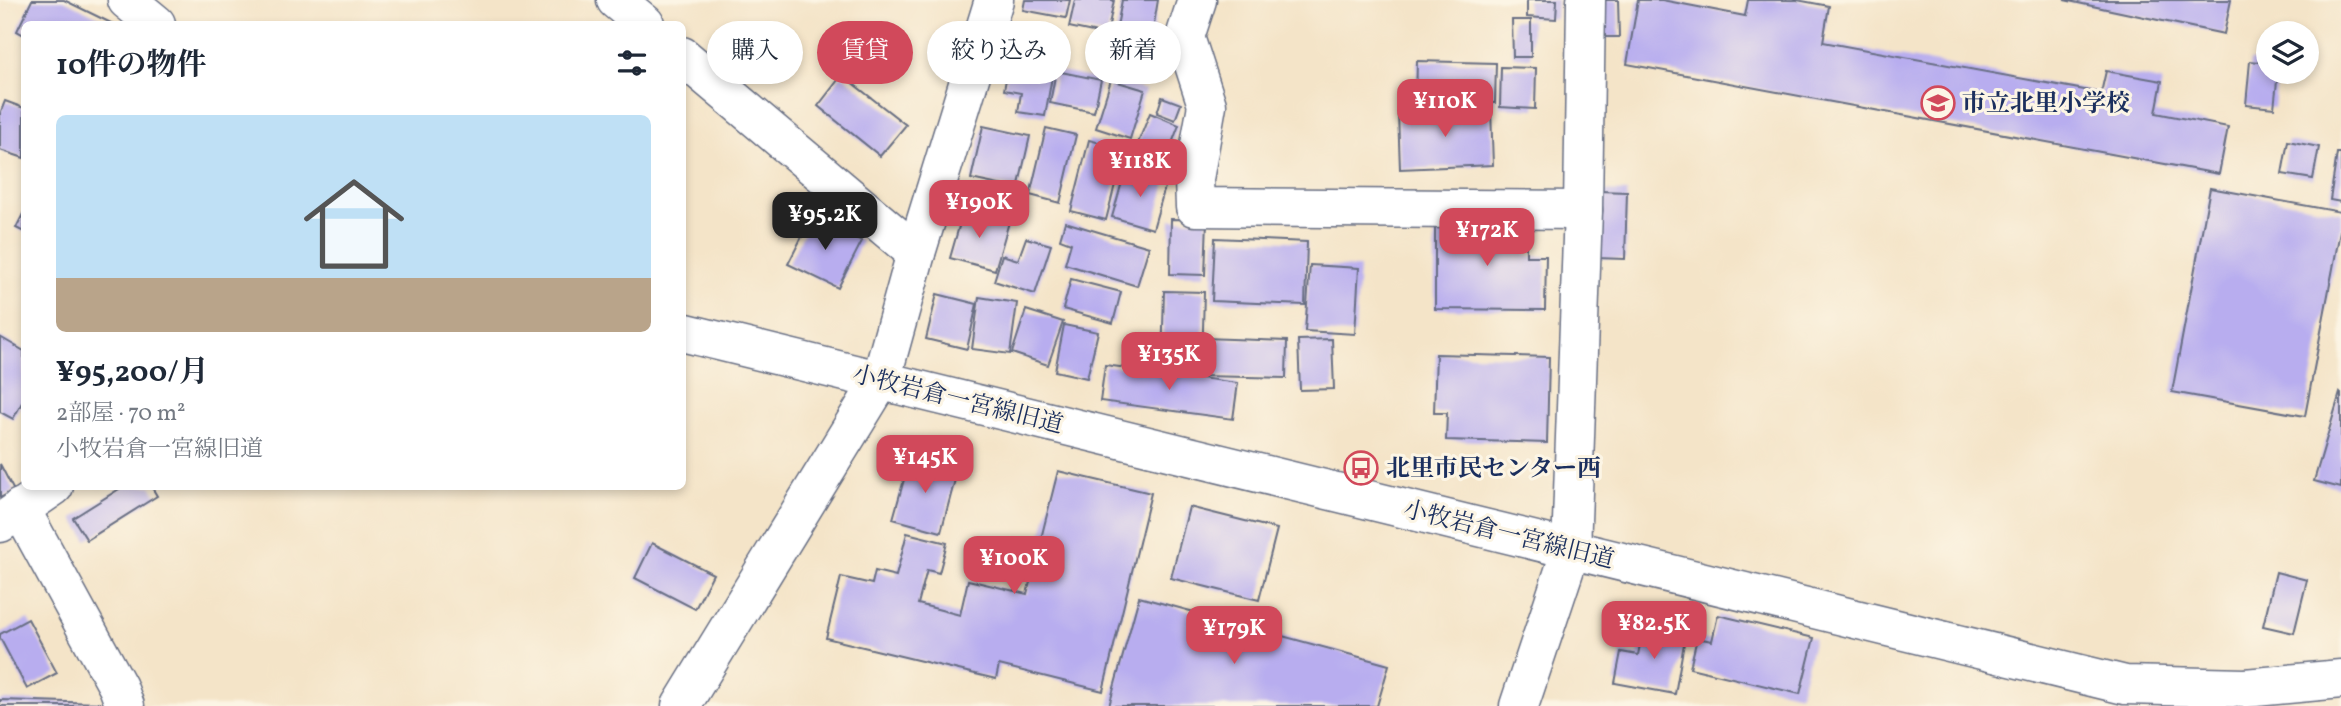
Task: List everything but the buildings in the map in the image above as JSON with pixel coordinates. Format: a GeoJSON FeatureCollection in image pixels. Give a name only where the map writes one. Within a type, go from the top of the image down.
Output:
{"type":"FeatureCollection","features":[{"type":"Feature","properties":{"kind":"street"},"geometry":{"type":"LineString","coordinates":[[127,0],[152,21]]}},
{"type":"Feature","properties":{"kind":"street"},"geometry":{"type":"LineString","coordinates":[[616,0],[641,21]]}},
{"type":"Feature","properties":{"kind":"street"},"geometry":{"type":"LineString","coordinates":[[681,706],[881,380],[916,253],[995,0]]}},
{"type":"Feature","properties":{"kind":"street"},"geometry":{"type":"LineString","coordinates":[[1197,0],[1185,37],[1208,105],[1194,178],[1195,208],[1583,210]]}},
{"type":"Feature","properties":{"kind":"street"},"geometry":{"type":"LineString","coordinates":[[1519,706],[1571,550],[1583,210],[1586,0]]}},
{"type":"Feature","properties":{"kind":"street"},"geometry":{"type":"LineString","coordinates":[[686,59],[916,253]]}},
{"type":"Feature","properties":{"kind":"street","name":"小牧岩倉一宮線旧道"},"geometry":{"type":"LineString","coordinates":[[686,333],[2125,685],[2251,697],[2341,679]]}},
{"type":"Feature","properties":{"kind":"street"},"geometry":{"type":"LineString","coordinates":[[48,490],[10,515],[118,687],[125,706]]}},
{"type":"Feature","properties":{"kind":"place","name":"市立北里小学校"},"geometry":{"type":"Point","coordinates":[1938,103]}},
{"type":"Feature","properties":{"kind":"place","name":"北里市民センター西"},"geometry":{"type":"Point","coordinates":[1361,468]}}]}
